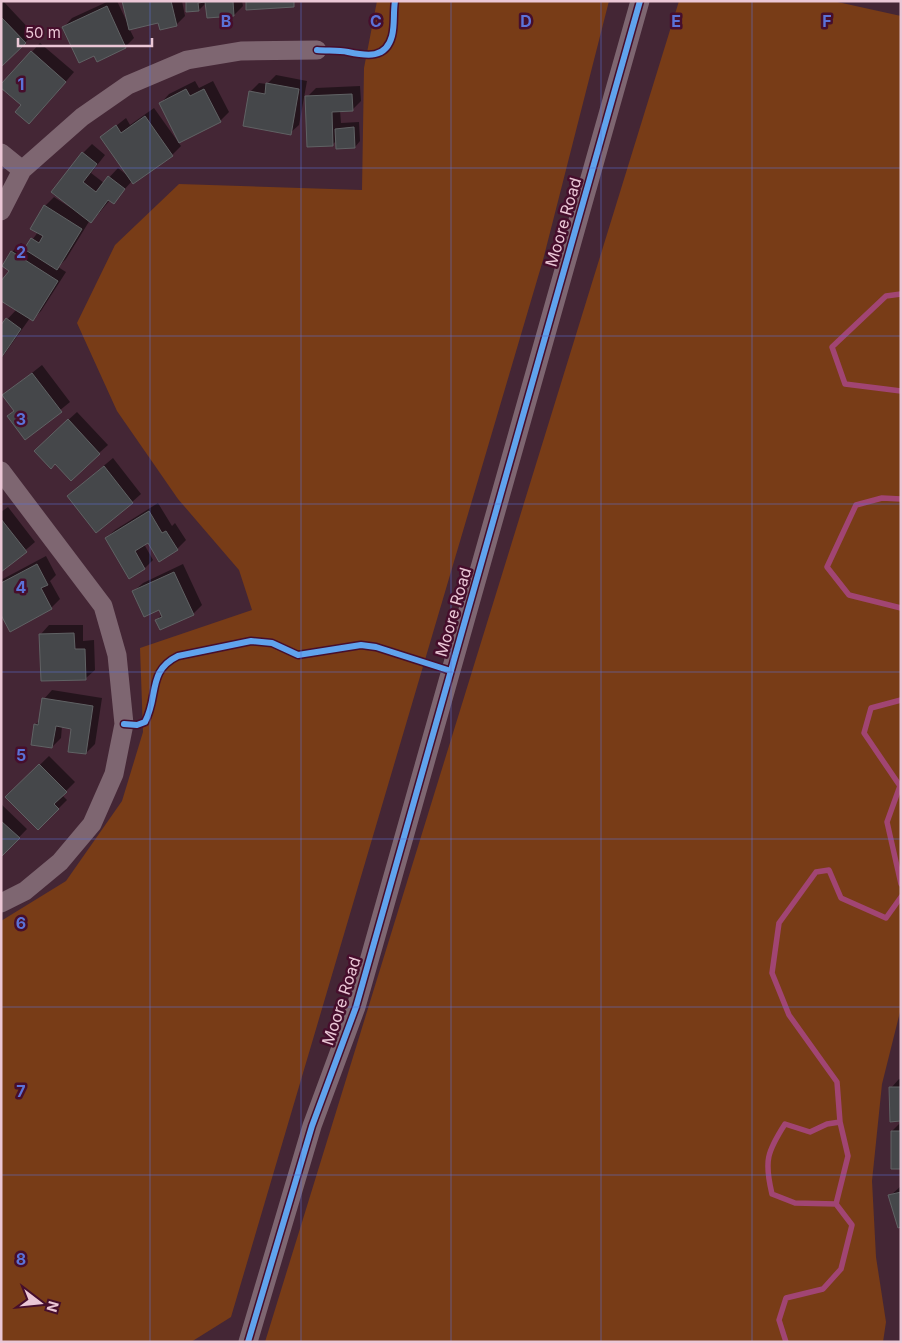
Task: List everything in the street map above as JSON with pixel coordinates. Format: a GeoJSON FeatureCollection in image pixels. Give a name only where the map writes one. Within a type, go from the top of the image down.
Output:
{"type":"FeatureCollection","features":[{"type":"Feature","properties":{"kind":"street","name":"Moore Road"},"geometry":{"type":"LineString","coordinates":[[248,1342],[312,1126],[356,1007],[640,1]]}},
{"type":"Feature","properties":{"kind":"street"},"geometry":{"type":"LineString","coordinates":[[1,211],[22,170],[82,117],[128,84],[187,60],[241,51],[317,50]]}},
{"type":"Feature","properties":{"kind":"street"},"geometry":{"type":"LineString","coordinates":[[1,153],[22,170]]}},
{"type":"Feature","properties":{"kind":"street"},"geometry":{"type":"LineString","coordinates":[[1,471],[103,606],[117,655],[124,724],[114,774],[92,824],[60,862],[25,891],[1,903]]}},
{"type":"Feature","properties":{"kind":"shaded area"},"geometry":{"type":"Polygon","coordinates":[[[377,1],[609,1],[543,260],[231,1317],[191,1342],[1,1342],[1,921],[66,881],[122,801],[143,732],[140,648],[252,610],[239,570],[178,499],[117,411],[77,323],[115,245],[179,184],[362,190],[364,68],[377,1]]]}},
{"type":"Feature","properties":{"kind":"shaded area"},"geometry":{"type":"Polygon","coordinates":[[[679,1],[833,1],[901,16],[901,1008],[882,1084],[872,1181],[876,1257],[886,1322],[883,1342],[265,1342],[679,1]]]}},
{"type":"Feature","properties":{"kind":"building"},"geometry":{"type":"Polygon","coordinates":[[[122,1],[171,1],[177,26],[160,30],[158,23],[129,30],[122,1]]]}},
{"type":"Feature","properties":{"kind":"building"},"geometry":{"type":"Polygon","coordinates":[[[186,1],[233,1],[234,16],[207,18],[205,2],[198,3],[199,11],[186,12],[186,1]]]}},
{"type":"Feature","properties":{"kind":"building"},"geometry":{"type":"Polygon","coordinates":[[[246,1],[294,1],[294,7],[246,10],[246,1]]]}},
{"type":"Feature","properties":{"kind":"building"},"geometry":{"type":"Polygon","coordinates":[[[107,6],[126,48],[97,62],[94,56],[79,63],[62,27],[107,6]]]}},
{"type":"Feature","properties":{"kind":"building"},"geometry":{"type":"Polygon","coordinates":[[[1,17],[26,43],[1,67],[1,17]]]}},
{"type":"Feature","properties":{"kind":"building"},"geometry":{"type":"Polygon","coordinates":[[[31,51],[66,82],[29,124],[15,112],[21,105],[1,88],[1,84],[31,51]]]}},
{"type":"Feature","properties":{"kind":"building"},"geometry":{"type":"Polygon","coordinates":[[[266,83],[299,89],[291,135],[243,126],[249,91],[265,94],[266,83]]]}},
{"type":"Feature","properties":{"kind":"building"},"geometry":{"type":"Polygon","coordinates":[[[186,89],[190,96],[204,89],[221,122],[179,143],[159,103],[186,89]]]}},
{"type":"Feature","properties":{"kind":"building"},"geometry":{"type":"Polygon","coordinates":[[[352,94],[353,111],[332,112],[333,146],[307,147],[305,96],[352,94]]]}},
{"type":"Feature","properties":{"kind":"building"},"geometry":{"type":"Polygon","coordinates":[[[145,116],[173,156],[133,184],[100,137],[116,125],[121,133],[145,116]]]}},
{"type":"Feature","properties":{"kind":"building"},"geometry":{"type":"Polygon","coordinates":[[[354,127],[355,148],[336,149],[335,129],[354,127]]]}},
{"type":"Feature","properties":{"kind":"building"},"geometry":{"type":"Polygon","coordinates":[[[82,152],[97,164],[83,182],[96,192],[108,176],[125,189],[114,204],[108,200],[91,223],[51,192],[82,152]]]}},
{"type":"Feature","properties":{"kind":"building"},"geometry":{"type":"Polygon","coordinates":[[[44,205],[82,229],[57,270],[24,249],[31,238],[39,243],[43,236],[30,229],[44,205]]]}},
{"type":"Feature","properties":{"kind":"building"},"geometry":{"type":"Polygon","coordinates":[[[11,251],[58,281],[33,321],[1,301],[1,281],[9,271],[2,266],[11,251]]]}},
{"type":"Feature","properties":{"kind":"building"},"geometry":{"type":"Polygon","coordinates":[[[6,318],[21,329],[1,358],[1,325],[6,318]]]}},
{"type":"Feature","properties":{"kind":"building"},"geometry":{"type":"Polygon","coordinates":[[[32,373],[62,412],[25,440],[7,416],[14,411],[2,395],[32,373]]]}},
{"type":"Feature","properties":{"kind":"building"},"geometry":{"type":"Polygon","coordinates":[[[68,419],[100,454],[71,481],[55,464],[51,469],[34,451],[68,419]]]}},
{"type":"Feature","properties":{"kind":"building"},"geometry":{"type":"Polygon","coordinates":[[[104,466],[133,503],[96,533],[67,496],[104,466]]]}},
{"type":"Feature","properties":{"kind":"building"},"geometry":{"type":"Polygon","coordinates":[[[149,511],[162,533],[166,531],[178,550],[159,562],[148,543],[135,551],[145,569],[129,579],[105,538],[149,511]]]}},
{"type":"Feature","properties":{"kind":"building"},"geometry":{"type":"Polygon","coordinates":[[[1,519],[27,552],[1,572],[1,519]]]}},
{"type":"Feature","properties":{"kind":"building"},"geometry":{"type":"Polygon","coordinates":[[[37,564],[48,585],[41,588],[52,609],[10,632],[1,615],[1,583],[37,564]]]}},
{"type":"Feature","properties":{"kind":"building"},"geometry":{"type":"Polygon","coordinates":[[[174,572],[194,615],[160,630],[155,620],[162,617],[159,610],[144,617],[132,591],[174,572]]]}},
{"type":"Feature","properties":{"kind":"building"},"geometry":{"type":"Polygon","coordinates":[[[74,633],[75,649],[85,649],[86,680],[41,681],[39,634],[74,633]]]}},
{"type":"Feature","properties":{"kind":"building"},"geometry":{"type":"Polygon","coordinates":[[[42,698],[93,706],[86,754],[68,752],[71,729],[56,726],[52,748],[31,745],[34,724],[38,725],[42,698]]]}},
{"type":"Feature","properties":{"kind":"building"},"geometry":{"type":"Polygon","coordinates":[[[39,764],[67,792],[54,804],[59,809],[38,830],[5,797],[39,764]]]}},
{"type":"Feature","properties":{"kind":"building"},"geometry":{"type":"Polygon","coordinates":[[[1,821],[20,838],[1,857],[1,821]]]}},
{"type":"Feature","properties":{"kind":"building"},"geometry":{"type":"Polygon","coordinates":[[[889,1087],[901,1087],[901,1169],[891,1169],[891,1131],[900,1131],[900,1121],[890,1122],[889,1087]]]}},
{"type":"Feature","properties":{"kind":"building"},"geometry":{"type":"Polygon","coordinates":[[[901,1192],[901,1227],[898,1228],[888,1195],[901,1192]]]}},
{"type":"Feature","properties":{"kind":"waterway"},"geometry":{"type":"LineString","coordinates":[[901,294],[886,296],[832,347],[845,384],[901,391]]}},
{"type":"Feature","properties":{"kind":"waterway"},"geometry":{"type":"LineString","coordinates":[[901,499],[882,498],[856,505],[827,567],[849,595],[901,608]]}},
{"type":"Feature","properties":{"kind":"waterway"},"geometry":{"type":"LineString","coordinates":[[901,700],[871,708],[864,733],[900,786],[887,822],[901,884]]}},
{"type":"Feature","properties":{"kind":"waterway"},"geometry":{"type":"LineString","coordinates":[[786,1342],[779,1320],[786,1298],[823,1289],[841,1269],[852,1225],[836,1204],[848,1156],[840,1122],[837,1082],[789,1015],[772,973],[779,923],[816,872],[829,870],[841,898],[886,918],[901,897]]}},
{"type":"Feature","properties":{"kind":"waterway"},"geometry":{"type":"LineString","coordinates":[[836,1204],[795,1203],[772,1194],[768,1165],[774,1142],[785,1124],[810,1132],[827,1124],[840,1122]]}},
{"type":"Feature","properties":{"kind":"cycle path"},"geometry":{"type":"LineString","coordinates":[[317,50],[369,55],[385,49],[392,36],[395,1]]}},
{"type":"Feature","properties":{"kind":"cycle path"},"geometry":{"type":"LineString","coordinates":[[248,1342],[312,1126],[356,1007],[640,1]]}},
{"type":"Feature","properties":{"kind":"cycle path"},"geometry":{"type":"LineString","coordinates":[[124,724],[137,725],[145,722],[158,677],[168,662],[178,656],[251,641],[272,643],[298,655],[361,645],[376,647],[451,671]]}}]}
